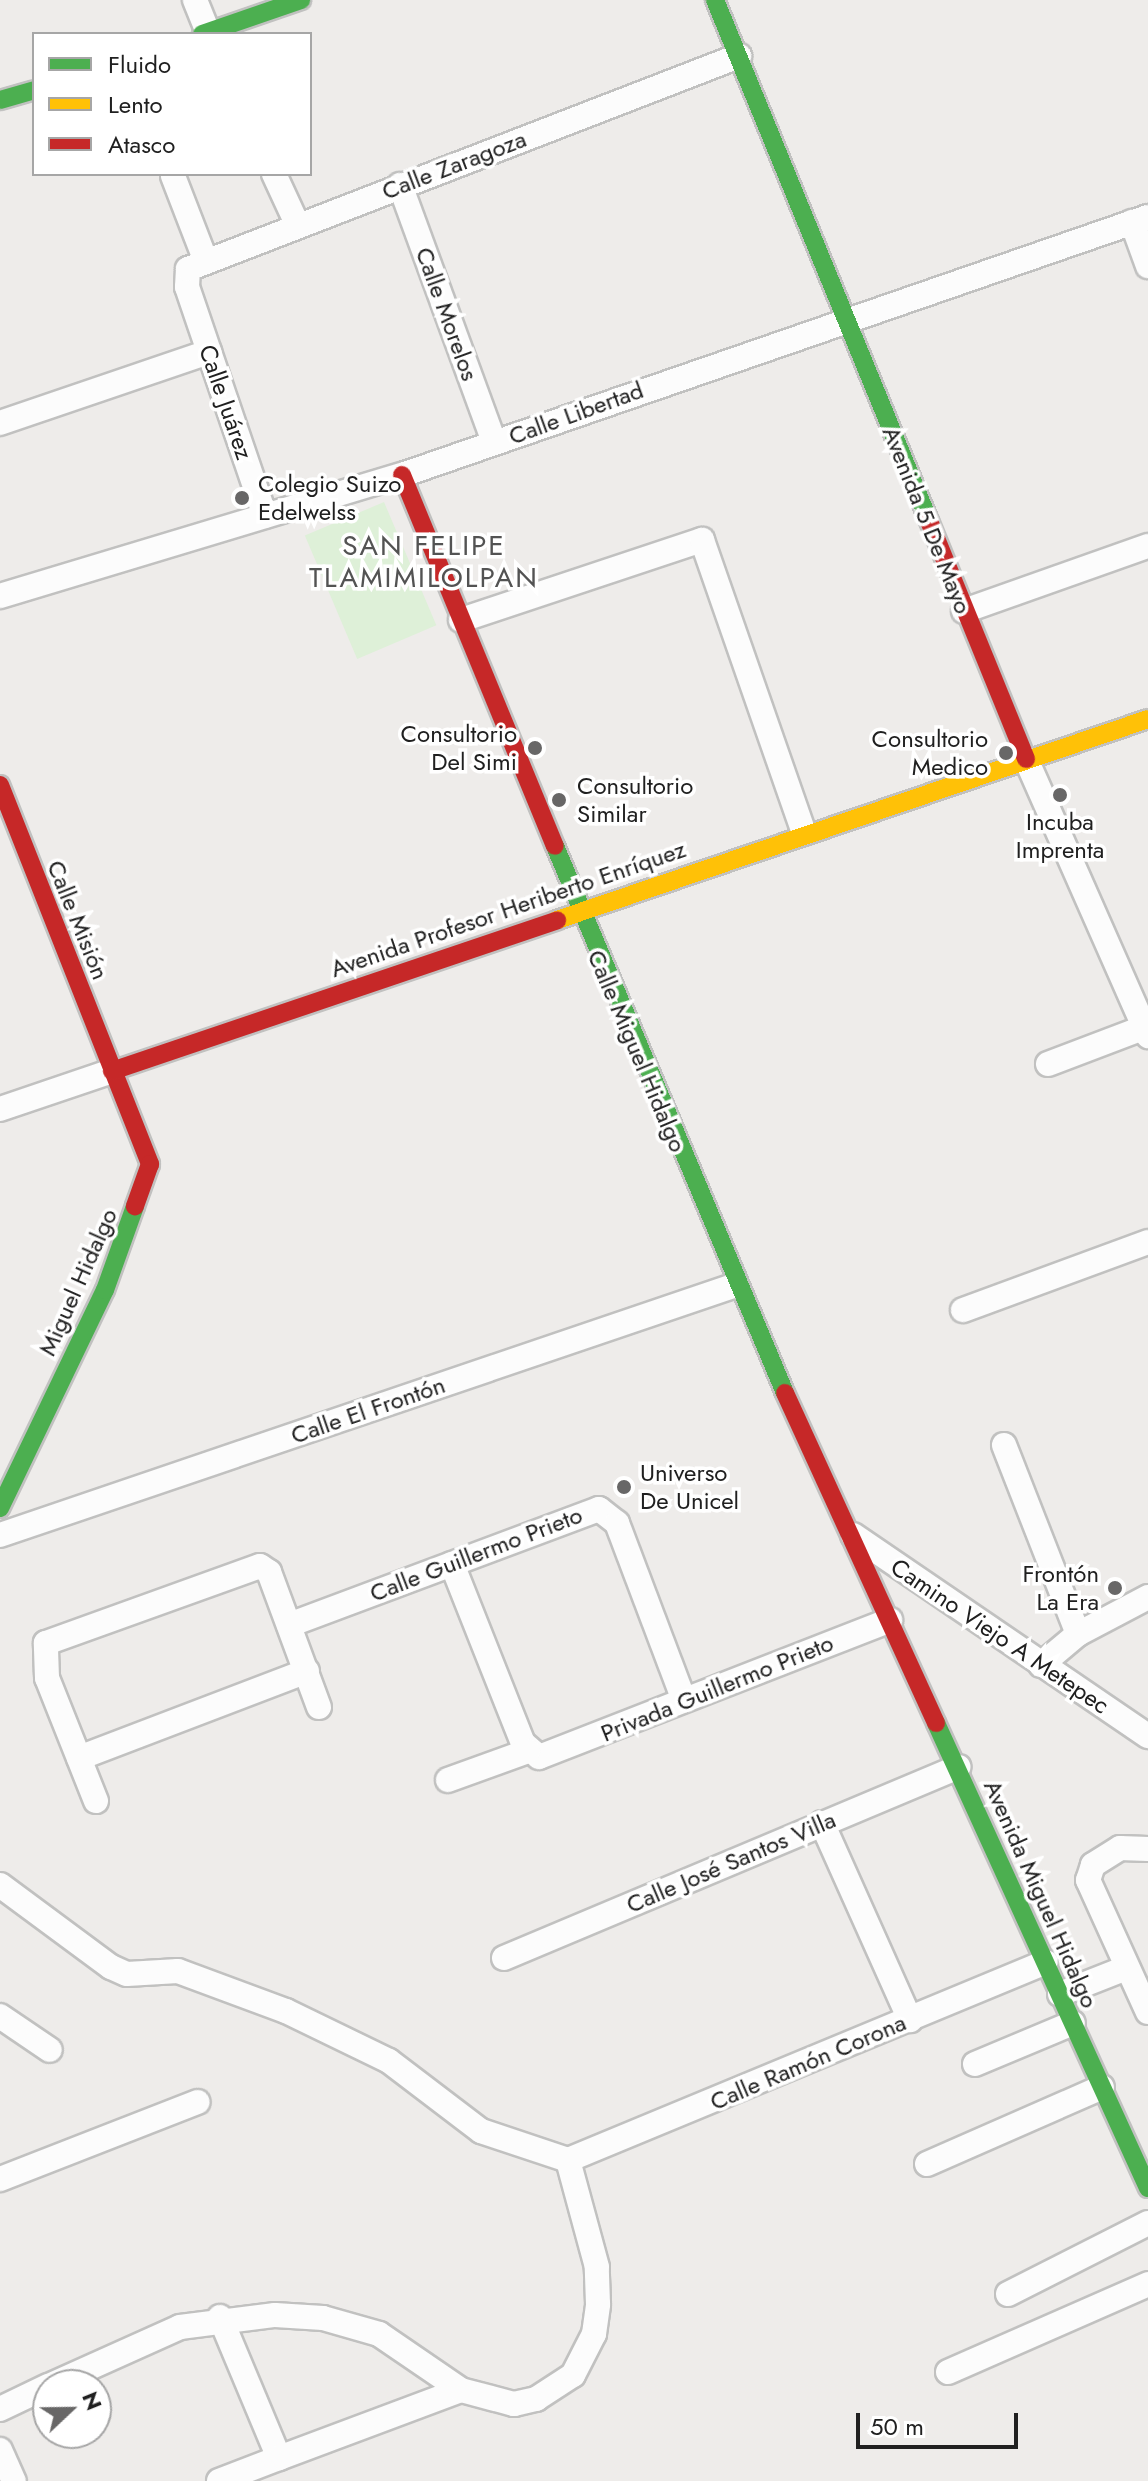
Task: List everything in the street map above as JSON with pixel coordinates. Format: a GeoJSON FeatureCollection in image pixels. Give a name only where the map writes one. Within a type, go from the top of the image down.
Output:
{"type":"FeatureCollection","features":[{"type":"Feature","properties":{"kind":"main road"},"geometry":{"type":"LineString","coordinates":[[210,32],[301,0]]}},
{"type":"Feature","properties":{"kind":"main road","name":"Avenida 5 De Mayo"},"geometry":{"type":"LineString","coordinates":[[715,0],[1026,759]]}},
{"type":"Feature","properties":{"kind":"main road"},"geometry":{"type":"LineString","coordinates":[[0,100],[32,91]]}},
{"type":"Feature","properties":{"kind":"main road","name":"Calle Miguel Hidalgo"},"geometry":{"type":"LineString","coordinates":[[402,475],[577,909],[736,1285],[890,1620]]}},
{"type":"Feature","properties":{"kind":"main road","name":"Avenida Profesor Heriberto Enríquez"},"geometry":{"type":"LineString","coordinates":[[112,1071],[577,909],[1148,719]]}},
{"type":"Feature","properties":{"kind":"main road","name":"Calle Misión"},"geometry":{"type":"LineString","coordinates":[[0,785],[112,1071]]}},
{"type":"Feature","properties":{"kind":"main road","name":"Miguel Hidalgo"},"geometry":{"type":"LineString","coordinates":[[0,1508],[105,1290],[150,1174],[112,1071]]}},
{"type":"Feature","properties":{"kind":"main road","name":"Avenida Miguel Hidalgo"},"geometry":{"type":"LineString","coordinates":[[890,1620],[1148,2188]]}},
{"type":"Feature","properties":{"kind":"street"},"geometry":{"type":"LineString","coordinates":[[195,0],[207,32]]}},
{"type":"Feature","properties":{"kind":"street","name":"Calle Zaragoza"},"geometry":{"type":"LineString","coordinates":[[205,259],[739,56]]}},
{"type":"Feature","properties":{"kind":"street"},"geometry":{"type":"LineString","coordinates":[[173,176],[205,259]]}},
{"type":"Feature","properties":{"kind":"street"},"geometry":{"type":"LineString","coordinates":[[275,176],[298,226]]}},
{"type":"Feature","properties":{"kind":"street","name":"Calle Morelos"},"geometry":{"type":"LineString","coordinates":[[400,185],[494,442]]}},
{"type":"Feature","properties":{"kind":"street"},"geometry":{"type":"LineString","coordinates":[[1140,219],[1148,266]]}},
{"type":"Feature","properties":{"kind":"street","name":"Calle Libertad"},"geometry":{"type":"LineString","coordinates":[[0,596],[402,475],[845,317],[1140,219]]}},
{"type":"Feature","properties":{"kind":"street","name":"Calle Juárez"},"geometry":{"type":"LineString","coordinates":[[205,259],[185,274],[187,287],[265,516]]}},
{"type":"Feature","properties":{"kind":"street"},"geometry":{"type":"LineString","coordinates":[[0,423],[209,352]]}},
{"type":"Feature","properties":{"kind":"street"},"geometry":{"type":"LineString","coordinates":[[461,620],[702,540],[804,833]]}},
{"type":"Feature","properties":{"kind":"street"},"geometry":{"type":"LineString","coordinates":[[964,611],[1148,546]]}},
{"type":"Feature","properties":{"kind":"street","name":"Avenida 5 De Mayo"},"geometry":{"type":"LineString","coordinates":[[1026,759],[1147,1030]]}},
{"type":"Feature","properties":{"kind":"street"},"geometry":{"type":"LineString","coordinates":[[1048,1064],[1147,1030]]}},
{"type":"Feature","properties":{"kind":"street"},"geometry":{"type":"LineString","coordinates":[[0,1109],[112,1071]]}},
{"type":"Feature","properties":{"kind":"street"},"geometry":{"type":"LineString","coordinates":[[963,1310],[1148,1242]]}},
{"type":"Feature","properties":{"kind":"street","name":"Calle El Frontón"},"geometry":{"type":"LineString","coordinates":[[0,1535],[736,1285]]}},
{"type":"Feature","properties":{"kind":"street"},"geometry":{"type":"LineString","coordinates":[[1004,1445],[1078,1634]]}},
{"type":"Feature","properties":{"kind":"street","name":"Calle Guillermo Prieto"},"geometry":{"type":"LineString","coordinates":[[289,1625],[590,1510],[610,1514],[684,1700]]}},
{"type":"Feature","properties":{"kind":"street","name":"Camino Viejo A Metepec"},"geometry":{"type":"LineString","coordinates":[[853,1535],[1148,1736]]}},
{"type":"Feature","properties":{"kind":"street"},"geometry":{"type":"LineString","coordinates":[[452,1564],[536,1754]]}},
{"type":"Feature","properties":{"kind":"street"},"geometry":{"type":"LineString","coordinates":[[96,1801],[47,1678],[46,1643],[255,1565],[269,1572],[319,1707]]}},
{"type":"Feature","properties":{"kind":"street"},"geometry":{"type":"LineString","coordinates":[[1041,1665],[1078,1634],[1148,1597]]}},
{"type":"Feature","properties":{"kind":"street","name":"Privada Guillermo Prieto"},"geometry":{"type":"LineString","coordinates":[[448,1780],[536,1754],[890,1620]]}},
{"type":"Feature","properties":{"kind":"street"},"geometry":{"type":"LineString","coordinates":[[79,1758],[307,1671]]}},
{"type":"Feature","properties":{"kind":"street","name":"Calle José Santos Villa"},"geometry":{"type":"LineString","coordinates":[[504,1958],[958,1767]]}},
{"type":"Feature","properties":{"kind":"street"},"geometry":{"type":"LineString","coordinates":[[822,1823],[910,2020]]}},
{"type":"Feature","properties":{"kind":"street"},"geometry":{"type":"LineString","coordinates":[[1148,1849],[1120,1848],[1089,1873],[1126,1968],[1148,2012]]}},
{"type":"Feature","properties":{"kind":"street"},"geometry":{"type":"LineString","coordinates":[[0,1885],[111,1967],[127,1974],[178,1971],[286,2011],[389,2061],[481,2131],[568,2160],[597,2267],[594,2334],[583,2358],[561,2387],[536,2399],[514,2404],[461,2390],[365,2330],[323,2318],[220,2317],[180,2327],[87,2369]]}},
{"type":"Feature","properties":{"kind":"street","name":"Calle Ramón Corona"},"geometry":{"type":"LineString","coordinates":[[568,2160],[1046,1962]]}},
{"type":"Feature","properties":{"kind":"street"},"geometry":{"type":"LineString","coordinates":[[1060,1994],[1126,1968]]}},
{"type":"Feature","properties":{"kind":"street"},"geometry":{"type":"LineString","coordinates":[[0,2016],[50,2050]]}},
{"type":"Feature","properties":{"kind":"street"},"geometry":{"type":"LineString","coordinates":[[975,2064],[1073,2023]]}},
{"type":"Feature","properties":{"kind":"street"},"geometry":{"type":"LineString","coordinates":[[927,2164],[1102,2087]]}},
{"type":"Feature","properties":{"kind":"street"},"geometry":{"type":"LineString","coordinates":[[0,2179],[198,2102]]}},
{"type":"Feature","properties":{"kind":"street"},"geometry":{"type":"LineString","coordinates":[[1008,2294],[1148,2223]]}},
{"type":"Feature","properties":{"kind":"street"},"geometry":{"type":"LineString","coordinates":[[948,2372],[1148,2284]]}},
{"type":"Feature","properties":{"kind":"street"},"geometry":{"type":"LineString","coordinates":[[220,2317],[279,2458]]}},
{"type":"Feature","properties":{"kind":"street"},"geometry":{"type":"LineString","coordinates":[[219,2481],[461,2390]]}},
{"type":"Feature","properties":{"kind":"street"},"geometry":{"type":"LineString","coordinates":[[0,2409],[32,2394]]}},
{"type":"Feature","properties":{"kind":"street"},"geometry":{"type":"LineString","coordinates":[[0,2450],[14,2481]]}},
{"type":"Feature","properties":{"kind":"green space"},"geometry":{"type":"Polygon","coordinates":[[[384,502],[436,625],[357,659],[305,536],[384,502]]]}},
{"type":"Feature","properties":{"kind":"traffic: fast"},"geometry":{"type":"LineString","coordinates":[[208,32],[301,0]]}},
{"type":"Feature","properties":{"kind":"traffic: fast"},"geometry":{"type":"LineString","coordinates":[[715,0],[929,521]]}},
{"type":"Feature","properties":{"kind":"traffic: fast"},"geometry":{"type":"LineString","coordinates":[[0,100],[32,91]]}},
{"type":"Feature","properties":{"kind":"traffic: fast"},"geometry":{"type":"LineString","coordinates":[[555,846],[785,1393]]}},
{"type":"Feature","properties":{"kind":"traffic: fast"},"geometry":{"type":"LineString","coordinates":[[0,1508],[105,1290],[135,1206]]}},
{"type":"Feature","properties":{"kind":"traffic: fast"},"geometry":{"type":"LineString","coordinates":[[936,1723],[1148,2188]]}},
{"type":"Feature","properties":{"kind":"traffic: slow"},"geometry":{"type":"LineString","coordinates":[[557,920],[1148,719]]}},
{"type":"Feature","properties":{"kind":"traffic: jam"},"geometry":{"type":"LineString","coordinates":[[402,475],[555,846]]}},
{"type":"Feature","properties":{"kind":"traffic: jam"},"geometry":{"type":"LineString","coordinates":[[929,521],[1026,759]]}},
{"type":"Feature","properties":{"kind":"traffic: jam"},"geometry":{"type":"LineString","coordinates":[[0,785],[150,1164],[135,1206]]}},
{"type":"Feature","properties":{"kind":"traffic: jam"},"geometry":{"type":"LineString","coordinates":[[112,1071],[557,920]]}},
{"type":"Feature","properties":{"kind":"traffic: jam"},"geometry":{"type":"LineString","coordinates":[[785,1393],[936,1723]]}},
{"type":"Feature","properties":{"kind":"place","name":"Colegio Suizo Edelwelss"},"geometry":{"type":"Point","coordinates":[242,498]}},
{"type":"Feature","properties":{"kind":"place","name":"Consultorio Del Simi"},"geometry":{"type":"Point","coordinates":[535,748]}},
{"type":"Feature","properties":{"kind":"place","name":"Consultorio Medico"},"geometry":{"type":"Point","coordinates":[1006,753]}},
{"type":"Feature","properties":{"kind":"place","name":"Incuba Imprenta"},"geometry":{"type":"Point","coordinates":[1060,795]}},
{"type":"Feature","properties":{"kind":"place","name":"Consultorio Similar"},"geometry":{"type":"Point","coordinates":[559,800]}},
{"type":"Feature","properties":{"kind":"place","name":"Universo De Unicel"},"geometry":{"type":"Point","coordinates":[624,1487]}},
{"type":"Feature","properties":{"kind":"place","name":"Frontón La Era"},"geometry":{"type":"Point","coordinates":[1115,1588]}},
{"type":"Feature","properties":{"kind":"district","name":"SAN FELIPE TLAMIMILOLPAN"},"geometry":{"type":"Point","coordinates":[424,562]}}]}
